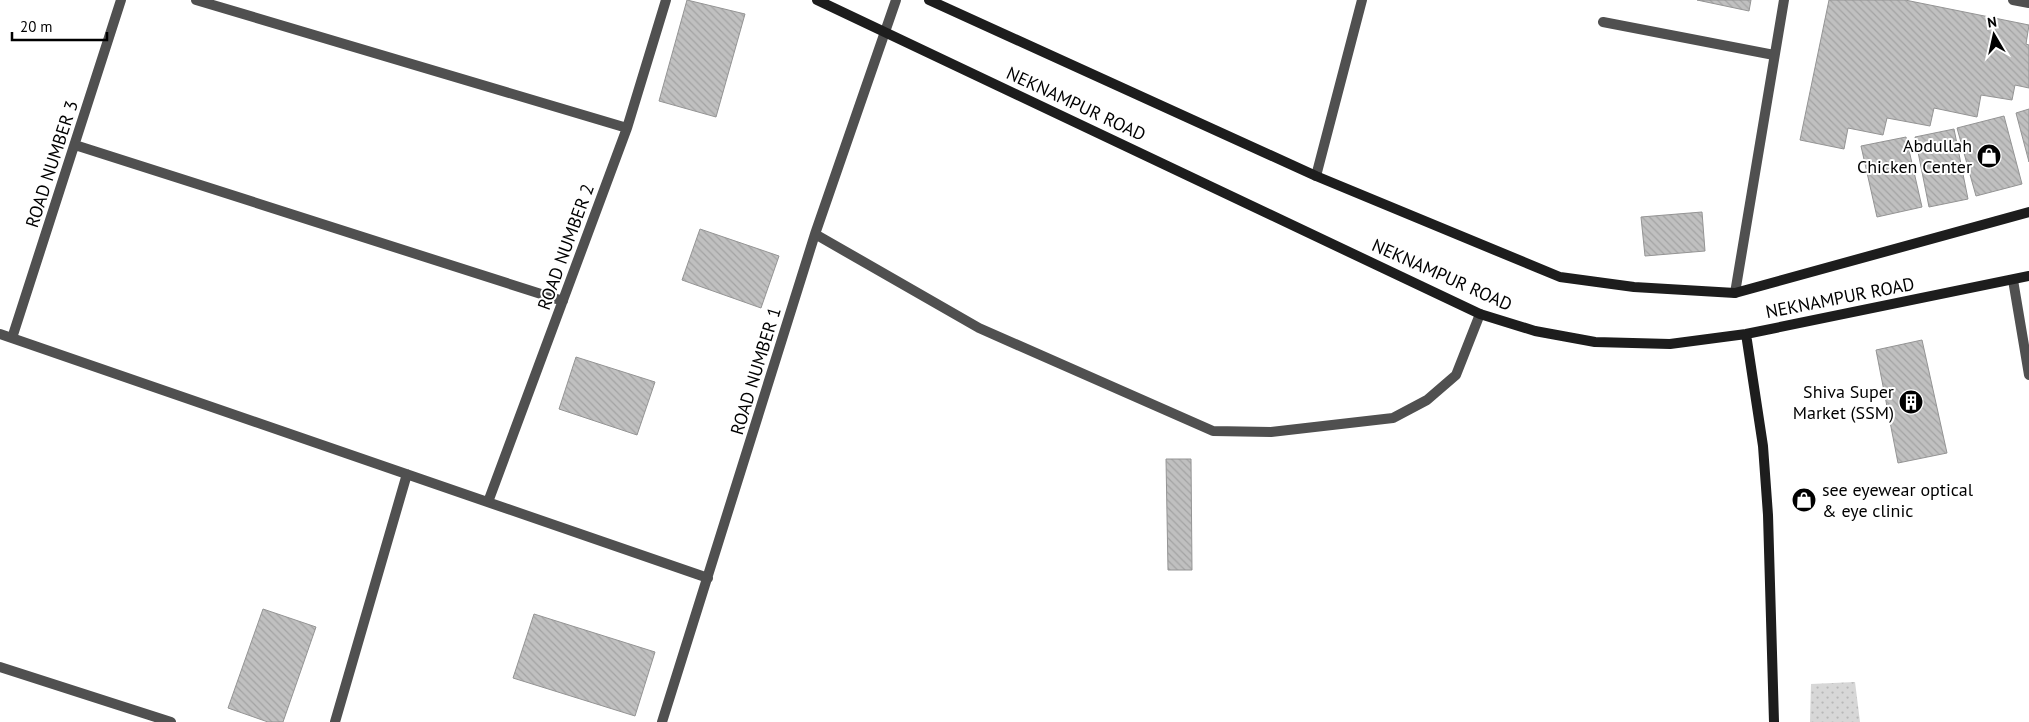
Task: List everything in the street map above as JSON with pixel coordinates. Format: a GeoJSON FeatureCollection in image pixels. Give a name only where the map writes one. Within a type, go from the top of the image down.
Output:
{"type":"FeatureCollection","features":[{"type":"Feature","properties":{"kind":"street","name":"ROAD NUMBER 3"},"geometry":{"type":"LineString","coordinates":[[12,338],[121,0]]}},
{"type":"Feature","properties":{"kind":"street"},"geometry":{"type":"LineString","coordinates":[[196,0],[627,128]]}},
{"type":"Feature","properties":{"kind":"street","name":"ROAD NUMBER 2"},"geometry":{"type":"LineString","coordinates":[[488,502],[627,128],[666,0]]}},
{"type":"Feature","properties":{"kind":"street"},"geometry":{"type":"LineString","coordinates":[[817,0],[884,31]]}},
{"type":"Feature","properties":{"kind":"street","name":"ROAD NUMBER 1"},"geometry":{"type":"LineString","coordinates":[[662,722],[815,234],[896,0]]}},
{"type":"Feature","properties":{"kind":"street","name":"NEKNAMPUR ROAD"},"geometry":{"type":"LineString","coordinates":[[929,0],[1316,176],[1560,277],[1634,287],[1735,293],[2029,212]]}},
{"type":"Feature","properties":{"kind":"street"},"geometry":{"type":"LineString","coordinates":[[1316,176],[1362,0]]}},
{"type":"Feature","properties":{"kind":"street"},"geometry":{"type":"LineString","coordinates":[[1735,293],[1784,0]]}},
{"type":"Feature","properties":{"kind":"street"},"geometry":{"type":"LineString","coordinates":[[2013,0],[2029,4]]}},
{"type":"Feature","properties":{"kind":"street"},"geometry":{"type":"LineString","coordinates":[[1603,22],[1774,55]]}},
{"type":"Feature","properties":{"kind":"street","name":"NEKNAMPUR ROAD"},"geometry":{"type":"LineString","coordinates":[[884,31],[1480,314],[1535,331],[1595,342],[1670,344],[1746,334],[2029,276]]}},
{"type":"Feature","properties":{"kind":"street"},"geometry":{"type":"LineString","coordinates":[[75,144],[563,301]]}},
{"type":"Feature","properties":{"kind":"street"},"geometry":{"type":"LineString","coordinates":[[815,234],[979,328],[1213,431],[1271,432],[1393,418],[1427,400],[1456,375],[1480,314]]}},
{"type":"Feature","properties":{"kind":"street"},"geometry":{"type":"LineString","coordinates":[[2013,280],[2029,375]]}},
{"type":"Feature","properties":{"kind":"street"},"geometry":{"type":"LineString","coordinates":[[0,334],[708,578]]}},
{"type":"Feature","properties":{"kind":"street"},"geometry":{"type":"LineString","coordinates":[[1746,334],[1764,456],[1768,515],[1774,722]]}},
{"type":"Feature","properties":{"kind":"street"},"geometry":{"type":"LineString","coordinates":[[335,722],[407,474]]}},
{"type":"Feature","properties":{"kind":"street"},"geometry":{"type":"LineString","coordinates":[[0,667],[171,722]]}},
{"type":"Feature","properties":{"kind":"shaded area"},"geometry":{"type":"Polygon","coordinates":[[[1855,682],[1860,722],[1810,722],[1811,684],[1855,682]]]}},
{"type":"Feature","properties":{"kind":"building"},"geometry":{"type":"Polygon","coordinates":[[[687,0],[745,14],[716,117],[659,101],[687,0]]]}},
{"type":"Feature","properties":{"kind":"building"},"geometry":{"type":"Polygon","coordinates":[[[1697,0],[1751,0],[1749,11],[1697,0]]]}},
{"type":"Feature","properties":{"kind":"building"},"geometry":{"type":"Polygon","coordinates":[[[1829,0],[1905,0],[2029,25],[2026,44],[2029,45],[2029,88],[2015,85],[2012,100],[1981,95],[1977,117],[1934,108],[1930,126],[1887,118],[1883,135],[1848,128],[1844,149],[1800,140],[1829,0]]]}},
{"type":"Feature","properties":{"kind":"building"},"geometry":{"type":"Polygon","coordinates":[[[2029,109],[2029,162],[2016,113],[2029,109]]]}},
{"type":"Feature","properties":{"kind":"building","name":"Abdullah Chicken Center"},"geometry":{"type":"Polygon","coordinates":[[[2004,116],[2022,184],[1976,196],[1957,128],[2004,116]]]}},
{"type":"Feature","properties":{"kind":"building"},"geometry":{"type":"Polygon","coordinates":[[[1954,129],[1968,199],[1929,207],[1915,137],[1954,129]]]}},
{"type":"Feature","properties":{"kind":"building"},"geometry":{"type":"Polygon","coordinates":[[[1906,137],[1922,207],[1877,217],[1861,146],[1906,137]]]}},
{"type":"Feature","properties":{"kind":"building"},"geometry":{"type":"Polygon","coordinates":[[[1702,212],[1705,251],[1645,256],[1641,217],[1702,212]]]}},
{"type":"Feature","properties":{"kind":"building"},"geometry":{"type":"Polygon","coordinates":[[[700,229],[779,256],[761,308],[682,280],[700,229]]]}},
{"type":"Feature","properties":{"kind":"building","name":"Shiva Super Market (SSM)"},"geometry":{"type":"Polygon","coordinates":[[[1922,340],[1947,453],[1898,463],[1876,350],[1922,340]]]}},
{"type":"Feature","properties":{"kind":"building"},"geometry":{"type":"Polygon","coordinates":[[[576,357],[655,382],[637,435],[559,409],[576,357]]]}},
{"type":"Feature","properties":{"kind":"building"},"geometry":{"type":"Polygon","coordinates":[[[1166,459],[1191,459],[1192,570],[1168,570],[1166,459]]]}},
{"type":"Feature","properties":{"kind":"building"},"geometry":{"type":"Polygon","coordinates":[[[263,609],[316,627],[283,722],[268,722],[228,708],[263,609]]]}},
{"type":"Feature","properties":{"kind":"building"},"geometry":{"type":"Polygon","coordinates":[[[534,614],[655,652],[635,716],[513,678],[534,614]]]}},
{"type":"Feature","properties":{"kind":"place","name":"Abdullah Chicken Center"},"geometry":{"type":"Point","coordinates":[1989,156]}},
{"type":"Feature","properties":{"kind":"place","name":"Shiva Super Market (SSM)"},"geometry":{"type":"Point","coordinates":[1911,402]}},
{"type":"Feature","properties":{"kind":"place","name":"see eyewear optical & eye clinic"},"geometry":{"type":"Point","coordinates":[1804,500]}}]}
